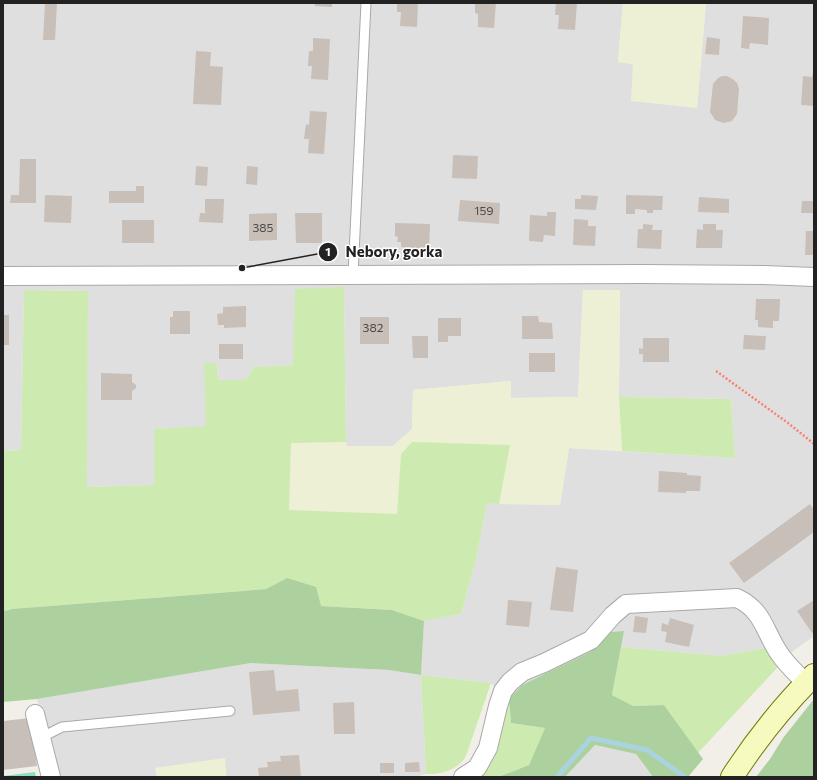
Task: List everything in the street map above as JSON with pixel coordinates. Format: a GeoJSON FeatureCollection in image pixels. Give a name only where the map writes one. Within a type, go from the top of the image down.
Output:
{"type":"FeatureCollection","features":[{"type":"Feature","properties":{"kind":"main road"},"geometry":{"type":"LineString","coordinates":[[732,777],[745,756],[780,712],[810,679]]}},
{"type":"Feature","properties":{"kind":"street"},"geometry":{"type":"LineString","coordinates":[[3,276],[643,274],[814,277]]}},
{"type":"Feature","properties":{"kind":"street"},"geometry":{"type":"LineString","coordinates":[[463,777],[477,768],[488,748],[503,691],[510,682],[522,672],[592,640],[626,604],[737,598],[747,603],[757,612],[779,654],[810,679]]}},
{"type":"Feature","properties":{"kind":"street"},"geometry":{"type":"LineString","coordinates":[[35,714],[52,777]]}},
{"type":"Feature","properties":{"kind":"lane"},"geometry":{"type":"LineString","coordinates":[[354,275],[366,3]]}},
{"type":"Feature","properties":{"kind":"lane"},"geometry":{"type":"LineString","coordinates":[[42,737],[62,727],[230,711]]}},
{"type":"Feature","properties":{"kind":"path"},"geometry":{"type":"LineString","coordinates":[[716,372],[788,423],[814,444]]}},
{"type":"Feature","properties":{"kind":"shaded area"},"geometry":{"type":"Polygon","coordinates":[[[3,3],[623,3],[618,62],[633,64],[697,108],[706,3],[814,3],[814,636],[789,654],[777,668],[765,648],[721,656],[621,647],[623,631],[610,632],[590,652],[522,685],[509,699],[491,683],[421,675],[424,621],[461,614],[476,560],[487,503],[560,505],[569,448],[735,458],[731,399],[619,397],[620,290],[583,290],[578,397],[511,398],[511,381],[413,390],[412,429],[393,446],[347,446],[344,287],[293,365],[254,367],[245,380],[218,380],[217,364],[206,427],[154,429],[154,485],[86,487],[88,291],[24,290],[21,450],[3,451],[3,3]]]}},
{"type":"Feature","properties":{"kind":"shaded area"},"geometry":{"type":"Polygon","coordinates":[[[251,663],[389,670],[421,675],[426,774],[415,777],[226,777],[225,759],[156,768],[157,777],[59,777],[37,699],[251,663]]]}},
{"type":"Feature","properties":{"kind":"shaded area"},"geometry":{"type":"Polygon","coordinates":[[[595,745],[636,754],[653,777],[565,777],[595,745]]]}},
{"type":"Feature","properties":{"kind":"green space"},"geometry":{"type":"Polygon","coordinates":[[[623,3],[706,3],[697,108],[631,101],[633,64],[618,62],[623,3]]]}},
{"type":"Feature","properties":{"kind":"green space"},"geometry":{"type":"Polygon","coordinates":[[[344,287],[346,442],[291,443],[289,510],[397,514],[401,454],[412,442],[510,445],[499,504],[487,503],[476,560],[461,614],[424,621],[392,610],[321,606],[287,578],[266,589],[11,609],[3,611],[3,451],[21,450],[24,290],[88,291],[87,487],[154,485],[154,429],[206,426],[204,362],[217,364],[218,380],[245,380],[254,367],[293,365],[295,289],[344,287]]]}},
{"type":"Feature","properties":{"kind":"green space"},"geometry":{"type":"Polygon","coordinates":[[[583,290],[620,290],[619,397],[622,451],[569,448],[560,505],[499,504],[510,445],[401,454],[397,514],[289,510],[291,443],[346,442],[347,446],[393,446],[412,429],[413,390],[511,381],[511,398],[578,397],[583,290]]]}},
{"type":"Feature","properties":{"kind":"green space"},"geometry":{"type":"Polygon","coordinates":[[[619,397],[731,399],[735,458],[622,451],[619,397]]]}},
{"type":"Feature","properties":{"kind":"green space"},"geometry":{"type":"Polygon","coordinates":[[[287,578],[316,587],[321,606],[392,610],[424,621],[421,675],[389,670],[251,663],[37,699],[3,702],[3,611],[11,609],[266,589],[287,578]]]}},
{"type":"Feature","properties":{"kind":"green space"},"geometry":{"type":"Polygon","coordinates":[[[624,631],[612,695],[633,706],[664,705],[703,759],[688,777],[653,777],[636,754],[595,745],[565,777],[498,777],[529,765],[545,728],[511,723],[509,699],[522,685],[590,652],[610,632],[624,631]]]}},
{"type":"Feature","properties":{"kind":"green space"},"geometry":{"type":"Polygon","coordinates":[[[621,647],[721,656],[765,648],[777,668],[698,753],[664,705],[633,706],[612,695],[621,647]]]}},
{"type":"Feature","properties":{"kind":"green space"},"geometry":{"type":"Polygon","coordinates":[[[421,675],[491,683],[463,761],[454,768],[432,774],[426,774],[421,675]]]}},
{"type":"Feature","properties":{"kind":"green space"},"geometry":{"type":"Polygon","coordinates":[[[509,699],[511,723],[545,728],[529,765],[498,777],[478,777],[509,699]]]}},
{"type":"Feature","properties":{"kind":"green space"},"geometry":{"type":"Polygon","coordinates":[[[814,699],[814,777],[756,777],[770,759],[783,738],[814,699]]]}},
{"type":"Feature","properties":{"kind":"green space"},"geometry":{"type":"Polygon","coordinates":[[[225,758],[226,777],[157,777],[155,768],[225,758]]]}},
{"type":"Feature","properties":{"kind":"green space"},"geometry":{"type":"Polygon","coordinates":[[[35,772],[36,777],[3,777],[3,776],[35,772]]]}},
{"type":"Feature","properties":{"kind":"building"},"geometry":{"type":"Polygon","coordinates":[[[45,3],[57,3],[55,40],[43,40],[45,3]]]}},
{"type":"Feature","properties":{"kind":"building"},"geometry":{"type":"Polygon","coordinates":[[[315,3],[332,3],[332,7],[315,6],[315,3]]]}},
{"type":"Feature","properties":{"kind":"building"},"geometry":{"type":"Polygon","coordinates":[[[397,3],[418,3],[417,27],[400,26],[401,12],[397,12],[397,3]]]}},
{"type":"Feature","properties":{"kind":"building"},"geometry":{"type":"Polygon","coordinates":[[[475,3],[496,3],[494,28],[478,27],[478,14],[475,13],[475,3]]]}},
{"type":"Feature","properties":{"kind":"building"},"geometry":{"type":"Polygon","coordinates":[[[556,3],[577,3],[575,30],[558,29],[559,15],[555,15],[556,3]]]}},
{"type":"Feature","properties":{"kind":"building"},"geometry":{"type":"Polygon","coordinates":[[[743,16],[769,18],[768,45],[750,43],[749,49],[741,48],[743,16]]]}},
{"type":"Feature","properties":{"kind":"building"},"geometry":{"type":"Polygon","coordinates":[[[707,37],[720,39],[719,55],[705,54],[707,37]]]}},
{"type":"Feature","properties":{"kind":"building"},"geometry":{"type":"Polygon","coordinates":[[[313,38],[330,39],[328,80],[311,79],[312,66],[308,66],[309,51],[313,51],[313,38]]]}},
{"type":"Feature","properties":{"kind":"building"},"geometry":{"type":"Polygon","coordinates":[[[196,51],[211,52],[210,66],[223,67],[221,105],[193,104],[196,51]]]}},
{"type":"Feature","properties":{"kind":"building"},"geometry":{"type":"Polygon","coordinates":[[[813,72],[814,106],[801,105],[803,76],[812,77],[813,72]]]}},
{"type":"Feature","properties":{"kind":"building"},"geometry":{"type":"Polygon","coordinates":[[[722,76],[727,76],[734,80],[739,89],[737,114],[732,121],[724,123],[715,120],[710,112],[713,84],[722,76]]]}},
{"type":"Feature","properties":{"kind":"building"},"geometry":{"type":"Polygon","coordinates":[[[310,111],[327,112],[324,154],[308,153],[309,139],[304,139],[306,124],[309,125],[310,111]]]}},
{"type":"Feature","properties":{"kind":"building"},"geometry":{"type":"Polygon","coordinates":[[[453,155],[478,156],[477,179],[452,178],[453,155]]]}},
{"type":"Feature","properties":{"kind":"building"},"geometry":{"type":"Polygon","coordinates":[[[20,159],[36,159],[36,203],[10,203],[11,195],[19,195],[20,159]]]}},
{"type":"Feature","properties":{"kind":"building"},"geometry":{"type":"Polygon","coordinates":[[[196,166],[208,167],[207,186],[195,185],[196,166]]]}},
{"type":"Feature","properties":{"kind":"building"},"geometry":{"type":"Polygon","coordinates":[[[247,166],[258,167],[257,185],[246,184],[247,166]]]}},
{"type":"Feature","properties":{"kind":"building"},"geometry":{"type":"Polygon","coordinates":[[[136,186],[144,186],[144,203],[109,203],[109,191],[136,191],[136,186]]]}},
{"type":"Feature","properties":{"kind":"building"},"geometry":{"type":"Polygon","coordinates":[[[45,195],[72,196],[71,223],[44,222],[45,195]]]}},
{"type":"Feature","properties":{"kind":"building"},"geometry":{"type":"Polygon","coordinates":[[[581,195],[598,196],[596,210],[575,209],[575,199],[581,199],[581,195]]]}},
{"type":"Feature","properties":{"kind":"building"},"geometry":{"type":"Polygon","coordinates":[[[626,195],[663,196],[662,210],[653,210],[653,213],[647,213],[647,210],[635,209],[635,214],[626,214],[626,195]]]}},
{"type":"Feature","properties":{"kind":"building"},"geometry":{"type":"Polygon","coordinates":[[[699,197],[729,199],[729,213],[698,212],[699,197]]]}},
{"type":"Feature","properties":{"kind":"building"},"geometry":{"type":"Polygon","coordinates":[[[205,199],[224,199],[223,223],[199,222],[200,213],[205,213],[205,199]]]}},
{"type":"Feature","properties":{"kind":"building"},"geometry":{"type":"Polygon","coordinates":[[[460,200],[500,203],[499,224],[458,221],[460,200]]]}},
{"type":"Feature","properties":{"kind":"building"},"geometry":{"type":"Polygon","coordinates":[[[802,201],[814,201],[814,213],[801,213],[802,201]]]}},
{"type":"Feature","properties":{"kind":"building"},"geometry":{"type":"Polygon","coordinates":[[[547,212],[556,212],[555,236],[544,235],[543,242],[529,241],[530,215],[547,216],[547,212]]]}},
{"type":"Feature","properties":{"kind":"building"},"geometry":{"type":"Polygon","coordinates":[[[277,213],[277,240],[249,241],[249,214],[277,213]]]}},
{"type":"Feature","properties":{"kind":"building"},"geometry":{"type":"Polygon","coordinates":[[[295,213],[322,213],[322,243],[296,243],[295,213]]]}},
{"type":"Feature","properties":{"kind":"building"},"geometry":{"type":"Polygon","coordinates":[[[574,219],[588,220],[588,226],[596,226],[595,246],[573,245],[574,219]]]}},
{"type":"Feature","properties":{"kind":"building"},"geometry":{"type":"Polygon","coordinates":[[[122,220],[154,220],[154,243],[122,243],[122,220]]]}},
{"type":"Feature","properties":{"kind":"building"},"geometry":{"type":"Polygon","coordinates":[[[395,223],[430,224],[429,249],[401,247],[401,242],[397,242],[398,237],[395,236],[395,223]]]}},
{"type":"Feature","properties":{"kind":"building"},"geometry":{"type":"Polygon","coordinates":[[[643,224],[653,225],[652,230],[662,230],[661,249],[637,248],[638,229],[643,229],[643,224]]]}},
{"type":"Feature","properties":{"kind":"building"},"geometry":{"type":"Polygon","coordinates":[[[703,224],[716,224],[716,230],[723,230],[722,248],[696,248],[697,229],[703,230],[703,224]]]}},
{"type":"Feature","properties":{"kind":"building"},"geometry":{"type":"Polygon","coordinates":[[[806,231],[814,231],[814,255],[805,255],[806,231]]]}},
{"type":"Feature","properties":{"kind":"building"},"geometry":{"type":"Polygon","coordinates":[[[756,299],[780,299],[779,321],[773,321],[773,328],[758,327],[758,320],[755,320],[756,299]]]}},
{"type":"Feature","properties":{"kind":"building"},"geometry":{"type":"Polygon","coordinates":[[[246,306],[246,327],[224,328],[224,325],[218,325],[217,314],[223,313],[223,307],[246,306]]]}},
{"type":"Feature","properties":{"kind":"building"},"geometry":{"type":"Polygon","coordinates":[[[173,311],[190,311],[190,334],[170,334],[170,317],[173,317],[173,311]]]}},
{"type":"Feature","properties":{"kind":"building"},"geometry":{"type":"Polygon","coordinates":[[[3,315],[9,315],[9,345],[3,345],[3,315]]]}},
{"type":"Feature","properties":{"kind":"building"},"geometry":{"type":"Polygon","coordinates":[[[522,316],[538,316],[539,322],[552,323],[553,339],[522,339],[522,316]]]}},
{"type":"Feature","properties":{"kind":"building"},"geometry":{"type":"Polygon","coordinates":[[[360,317],[389,317],[389,344],[360,344],[360,317]]]}},
{"type":"Feature","properties":{"kind":"building"},"geometry":{"type":"Polygon","coordinates":[[[438,318],[461,318],[461,336],[448,336],[448,342],[438,342],[438,318]]]}},
{"type":"Feature","properties":{"kind":"building"},"geometry":{"type":"Polygon","coordinates":[[[744,335],[766,336],[765,350],[743,349],[744,335]]]}},
{"type":"Feature","properties":{"kind":"building"},"geometry":{"type":"Polygon","coordinates":[[[412,336],[428,336],[428,358],[413,358],[412,336]]]}},
{"type":"Feature","properties":{"kind":"building"},"geometry":{"type":"Polygon","coordinates":[[[643,338],[669,338],[669,362],[643,362],[643,354],[639,354],[639,348],[643,349],[643,338]]]}},
{"type":"Feature","properties":{"kind":"building"},"geometry":{"type":"Polygon","coordinates":[[[219,344],[243,344],[243,359],[219,359],[219,344]]]}},
{"type":"Feature","properties":{"kind":"building"},"geometry":{"type":"Polygon","coordinates":[[[529,353],[555,353],[555,372],[529,372],[529,353]]]}},
{"type":"Feature","properties":{"kind":"building"},"geometry":{"type":"Polygon","coordinates":[[[101,373],[132,374],[132,382],[136,385],[136,388],[132,391],[132,400],[101,400],[101,373]]]}},
{"type":"Feature","properties":{"kind":"building"},"geometry":{"type":"Polygon","coordinates":[[[659,471],[687,473],[687,475],[701,476],[700,491],[686,491],[686,493],[658,492],[659,471]]]}},
{"type":"Feature","properties":{"kind":"building"},"geometry":{"type":"Polygon","coordinates":[[[810,504],[814,510],[814,532],[744,583],[729,563],[810,504]]]}},
{"type":"Feature","properties":{"kind":"building"},"geometry":{"type":"Polygon","coordinates":[[[556,567],[578,570],[573,612],[550,610],[556,567]]]}},
{"type":"Feature","properties":{"kind":"building"},"geometry":{"type":"Polygon","coordinates":[[[508,600],[532,602],[529,627],[506,625],[508,600]]]}},
{"type":"Feature","properties":{"kind":"building"},"geometry":{"type":"Polygon","coordinates":[[[814,600],[814,632],[812,633],[797,611],[814,600]]]}},
{"type":"Feature","properties":{"kind":"building"},"geometry":{"type":"Polygon","coordinates":[[[635,616],[648,618],[646,633],[633,632],[635,616]]]}},
{"type":"Feature","properties":{"kind":"building"},"geometry":{"type":"Polygon","coordinates":[[[670,618],[694,625],[689,647],[665,642],[667,632],[661,631],[662,623],[668,625],[670,618]]]}},
{"type":"Feature","properties":{"kind":"building"},"geometry":{"type":"Polygon","coordinates":[[[274,670],[276,691],[298,689],[300,711],[253,715],[249,672],[274,670]]]}},
{"type":"Feature","properties":{"kind":"building"},"geometry":{"type":"Polygon","coordinates":[[[354,702],[355,734],[334,734],[333,703],[354,702]]]}},
{"type":"Feature","properties":{"kind":"building"},"geometry":{"type":"Polygon","coordinates":[[[30,718],[37,766],[3,770],[3,721],[30,718]]]}},
{"type":"Feature","properties":{"kind":"building"},"geometry":{"type":"Polygon","coordinates":[[[299,755],[301,777],[259,777],[258,768],[268,767],[267,762],[281,761],[280,756],[299,755]]]}},
{"type":"Feature","properties":{"kind":"building"},"geometry":{"type":"Polygon","coordinates":[[[419,762],[420,772],[405,772],[405,763],[419,762]]]}},
{"type":"Feature","properties":{"kind":"building"},"geometry":{"type":"Polygon","coordinates":[[[380,763],[394,763],[394,773],[380,773],[380,763]]]}},
{"type":"Feature","properties":{"kind":"waterway"},"geometry":{"type":"LineString","coordinates":[[557,777],[591,738],[647,750],[685,777]]}},
{"type":"Feature","properties":{"kind":"place","name":"Nebory, gorka"},"geometry":{"type":"Point","coordinates":[242,268]}}]}
